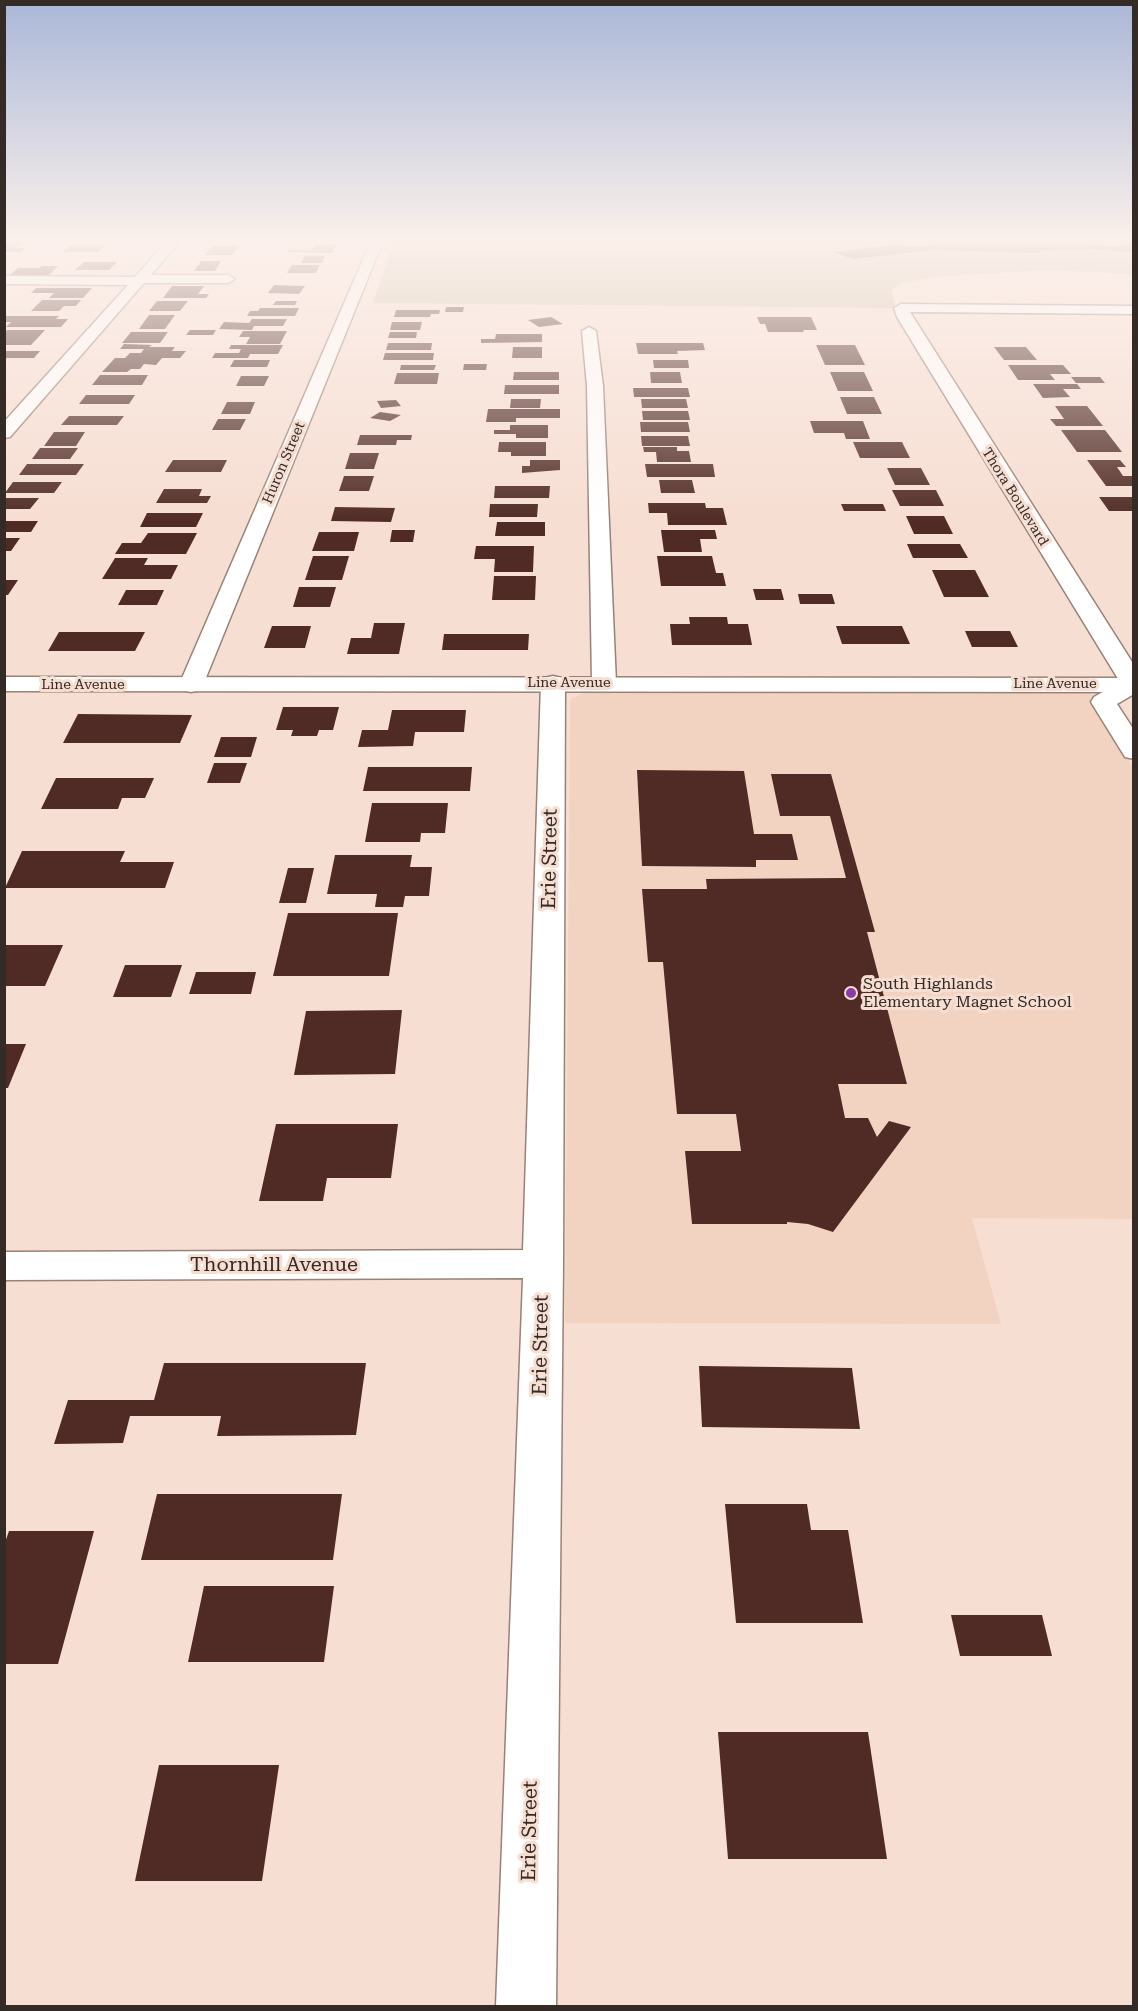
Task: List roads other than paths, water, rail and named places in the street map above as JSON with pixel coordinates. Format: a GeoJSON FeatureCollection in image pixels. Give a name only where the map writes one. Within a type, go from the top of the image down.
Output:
{"type":"FeatureCollection","features":[{"type":"Feature","properties":{"kind":"street"},"geometry":{"type":"LineString","coordinates":[[4,433],[91,335]]}},
{"type":"Feature","properties":{"kind":"street","name":"Huron Street"},"geometry":{"type":"LineString","coordinates":[[191,685],[338,335]]}},
{"type":"Feature","properties":{"kind":"street"},"geometry":{"type":"LineString","coordinates":[[590,335],[595,386],[604,683]]}},
{"type":"Feature","properties":{"kind":"street","name":"Thora Boulevard"},"geometry":{"type":"LineString","coordinates":[[915,335],[1133,685]]}},
{"type":"Feature","properties":{"kind":"street","name":"Erie Street"},"geometry":{"type":"LineString","coordinates":[[526,2007],[543,1264],[553,683]]}},
{"type":"Feature","properties":{"kind":"street","name":"Line Avenue"},"geometry":{"type":"LineString","coordinates":[[4,684],[1133,685]]}},
{"type":"Feature","properties":{"kind":"street"},"geometry":{"type":"LineString","coordinates":[[1133,685],[1103,702],[1134,751]]}},
{"type":"Feature","properties":{"kind":"street","name":"Thornhill Avenue"},"geometry":{"type":"LineString","coordinates":[[4,1266],[543,1264]]}},
{"type":"Feature","properties":{"kind":"place","name":"South Highlands Elementary Magnet School"},"geometry":{"type":"Point","coordinates":[851,993]}}]}
